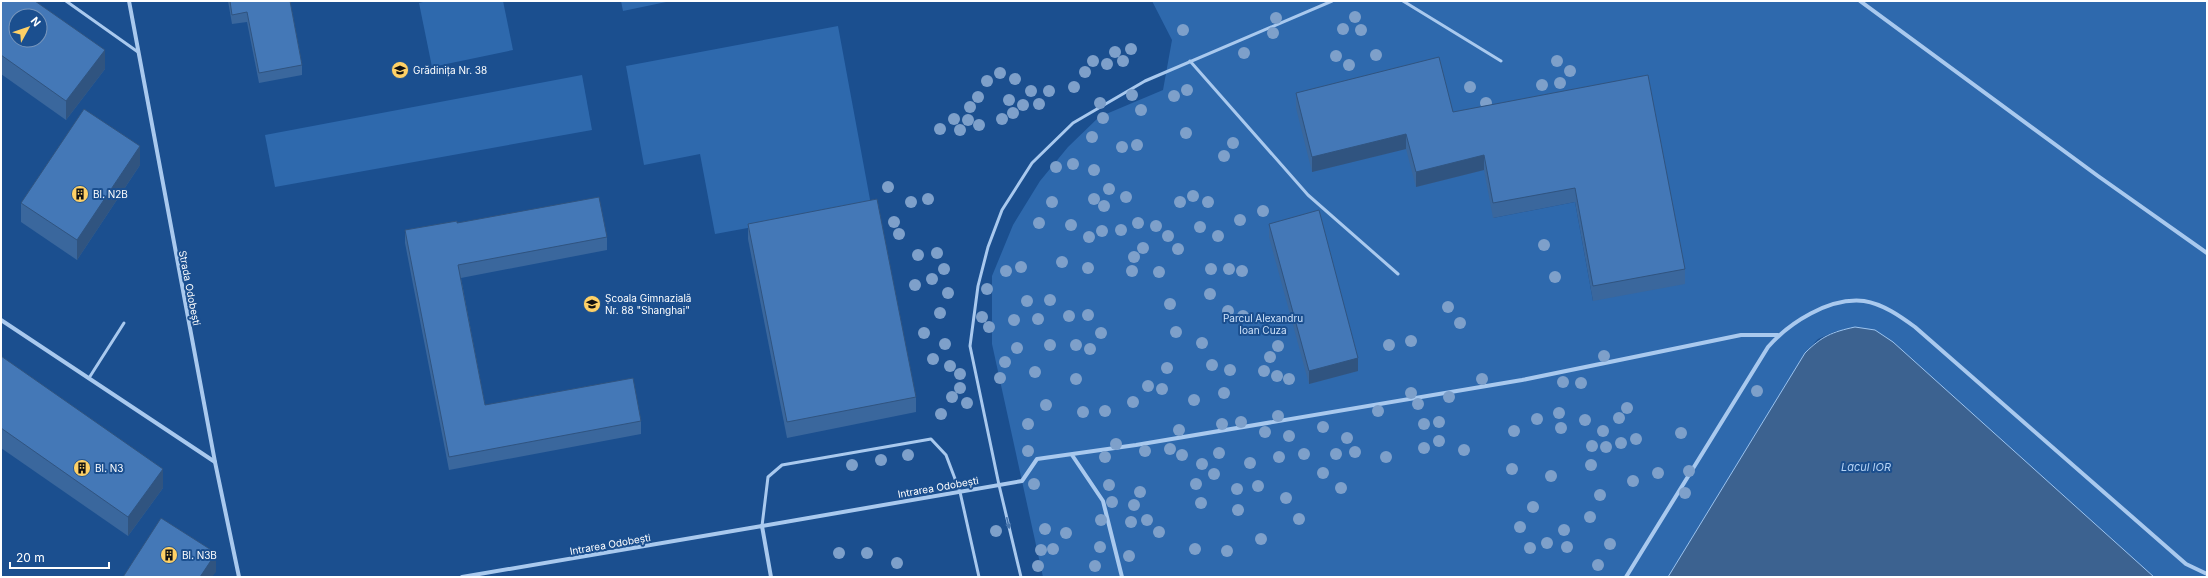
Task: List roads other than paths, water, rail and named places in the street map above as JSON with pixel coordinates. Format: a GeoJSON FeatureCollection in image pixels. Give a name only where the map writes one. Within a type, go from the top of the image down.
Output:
{"type":"FeatureCollection","features":[{"type":"Feature","properties":{"kind":"street","name":"Strada Odobești"},"geometry":{"type":"LineString","coordinates":[[129,1],[215,462],[239,577]]}},
{"type":"Feature","properties":{"kind":"street"},"geometry":{"type":"LineString","coordinates":[[1860,1],[2098,176],[2207,253]]}},
{"type":"Feature","properties":{"kind":"street"},"geometry":{"type":"LineString","coordinates":[[1626,577],[1760,359],[1778,335],[1790,325],[1814,312],[1844,303],[1864,301],[1893,311],[1915,327],[2186,564],[2207,574]]}},
{"type":"Feature","properties":{"kind":"street"},"geometry":{"type":"LineString","coordinates":[[1,320],[215,462]]}},
{"type":"Feature","properties":{"kind":"street"},"geometry":{"type":"LineString","coordinates":[[1122,577],[1103,501],[1072,455],[1522,380],[1741,335],[1778,335]]}},
{"type":"Feature","properties":{"kind":"street","name":"Intrarea Odobești"},"geometry":{"type":"LineString","coordinates":[[462,577],[1022,481],[1037,459],[1072,455]]}},
{"type":"Feature","properties":{"kind":"street"},"geometry":{"type":"LineString","coordinates":[[762,526],[771,577]]}},
{"type":"Feature","properties":{"kind":"lane"},"geometry":{"type":"LineString","coordinates":[[66,1],[138,52]]}},
{"type":"Feature","properties":{"kind":"lane"},"geometry":{"type":"LineString","coordinates":[[1021,577],[999,485],[970,346],[978,286],[988,247],[1002,210],[1032,163],[1073,123],[1145,81],[1332,1]]}},
{"type":"Feature","properties":{"kind":"lane"},"geometry":{"type":"LineString","coordinates":[[1403,1],[1501,61]]}},
{"type":"Feature","properties":{"kind":"lane"},"geometry":{"type":"LineString","coordinates":[[1190,61],[1308,195],[1398,274]]}},
{"type":"Feature","properties":{"kind":"lane"},"geometry":{"type":"LineString","coordinates":[[89,378],[124,323]]}},
{"type":"Feature","properties":{"kind":"lane"},"geometry":{"type":"LineString","coordinates":[[762,526],[768,477],[782,465],[931,439],[946,455],[960,492],[979,577]]}},
{"type":"Feature","properties":{"kind":"water","name":"Lacul IOR"},"geometry":{"type":"Polygon","coordinates":[[[1855,327],[1875,330],[1893,342],[2154,577],[1668,577],[1805,353],[1822,339],[1840,331],[1855,327]]]}},
{"type":"Feature","properties":{"kind":"place","name":"Grădinița Nr. 38"},"geometry":{"type":"Point","coordinates":[400,70]}},
{"type":"Feature","properties":{"kind":"place","name":"Bl. N2B"},"geometry":{"type":"Point","coordinates":[80,194]}},
{"type":"Feature","properties":{"kind":"place","name":"Școala Gimnazială Nr. 88 \"Shanghai\""},"geometry":{"type":"Point","coordinates":[592,304]}},
{"type":"Feature","properties":{"kind":"place","name":"Bl. N3"},"geometry":{"type":"Point","coordinates":[82,468]}},
{"type":"Feature","properties":{"kind":"place","name":"Bl. N3B"},"geometry":{"type":"Point","coordinates":[169,555]}},
{"type":"Feature","properties":{"kind":"park label","name":"Parcul Alexandru Ioan Cuza"},"geometry":{"type":"Point","coordinates":[1263,324]}}]}
